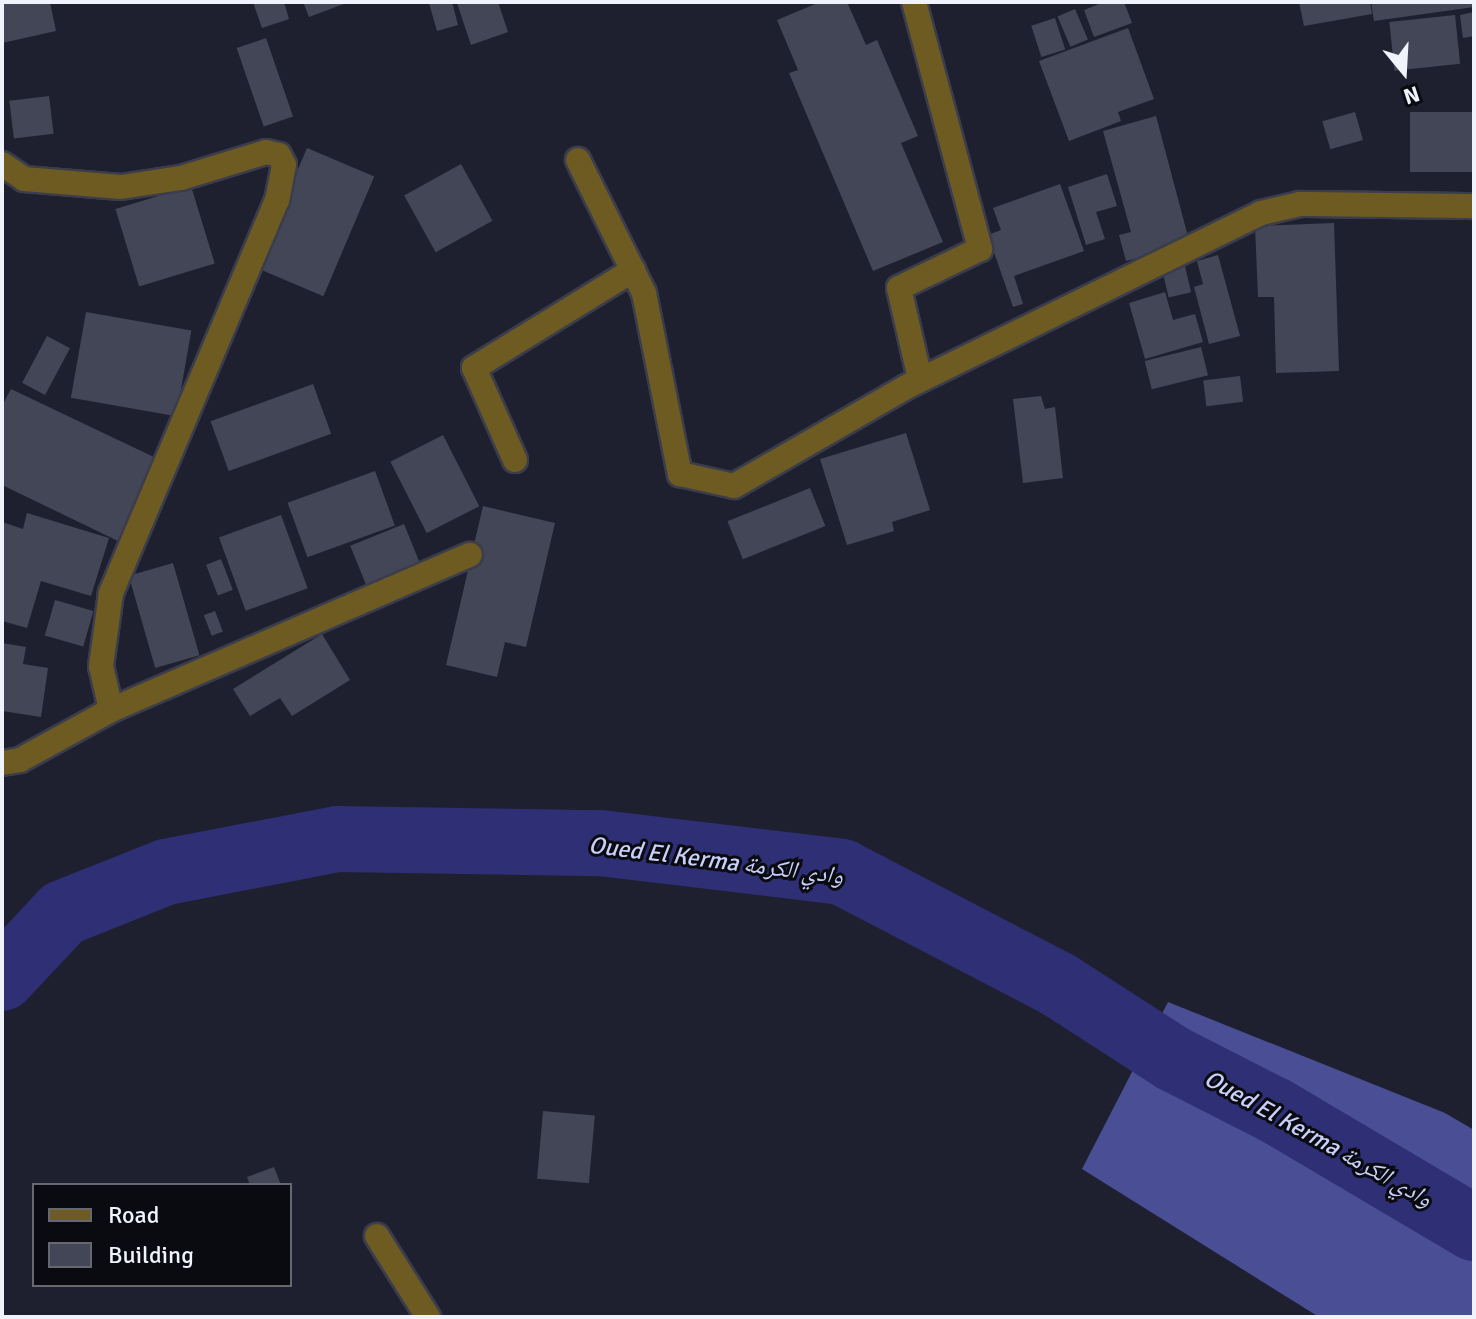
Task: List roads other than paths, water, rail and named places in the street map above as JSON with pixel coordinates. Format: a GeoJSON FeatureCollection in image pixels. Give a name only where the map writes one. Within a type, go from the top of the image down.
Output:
{"type":"FeatureCollection","features":[{"type":"Feature","properties":{"kind":"street"},"geometry":{"type":"LineString","coordinates":[[914,2],[980,249],[899,288],[920,379]]}},
{"type":"Feature","properties":{"kind":"street"},"geometry":{"type":"LineString","coordinates":[[2,164],[13,176],[121,187],[181,178],[266,152],[279,155],[284,165],[277,200],[111,593],[101,666],[111,710]]}},
{"type":"Feature","properties":{"kind":"street"},"geometry":{"type":"LineString","coordinates":[[578,160],[644,293],[680,474],[734,486],[920,379],[1261,213],[1299,204],[1474,206]]}},
{"type":"Feature","properties":{"kind":"street"},"geometry":{"type":"LineString","coordinates":[[515,460],[474,368],[633,270]]}},
{"type":"Feature","properties":{"kind":"street"},"geometry":{"type":"LineString","coordinates":[[2,763],[20,760],[111,710],[470,555]]}},
{"type":"Feature","properties":{"kind":"street"},"geometry":{"type":"LineString","coordinates":[[377,1236],[428,1317]]}},
{"type":"Feature","properties":{"kind":"waterway","name":"Oued El Kerma وادي الكرمة"},"geometry":{"type":"LineString","coordinates":[[2,978],[63,913],[166,872],[337,839],[600,843],[842,872],[1059,985],[1174,1059],[1276,1111],[1474,1228]]}}]}
